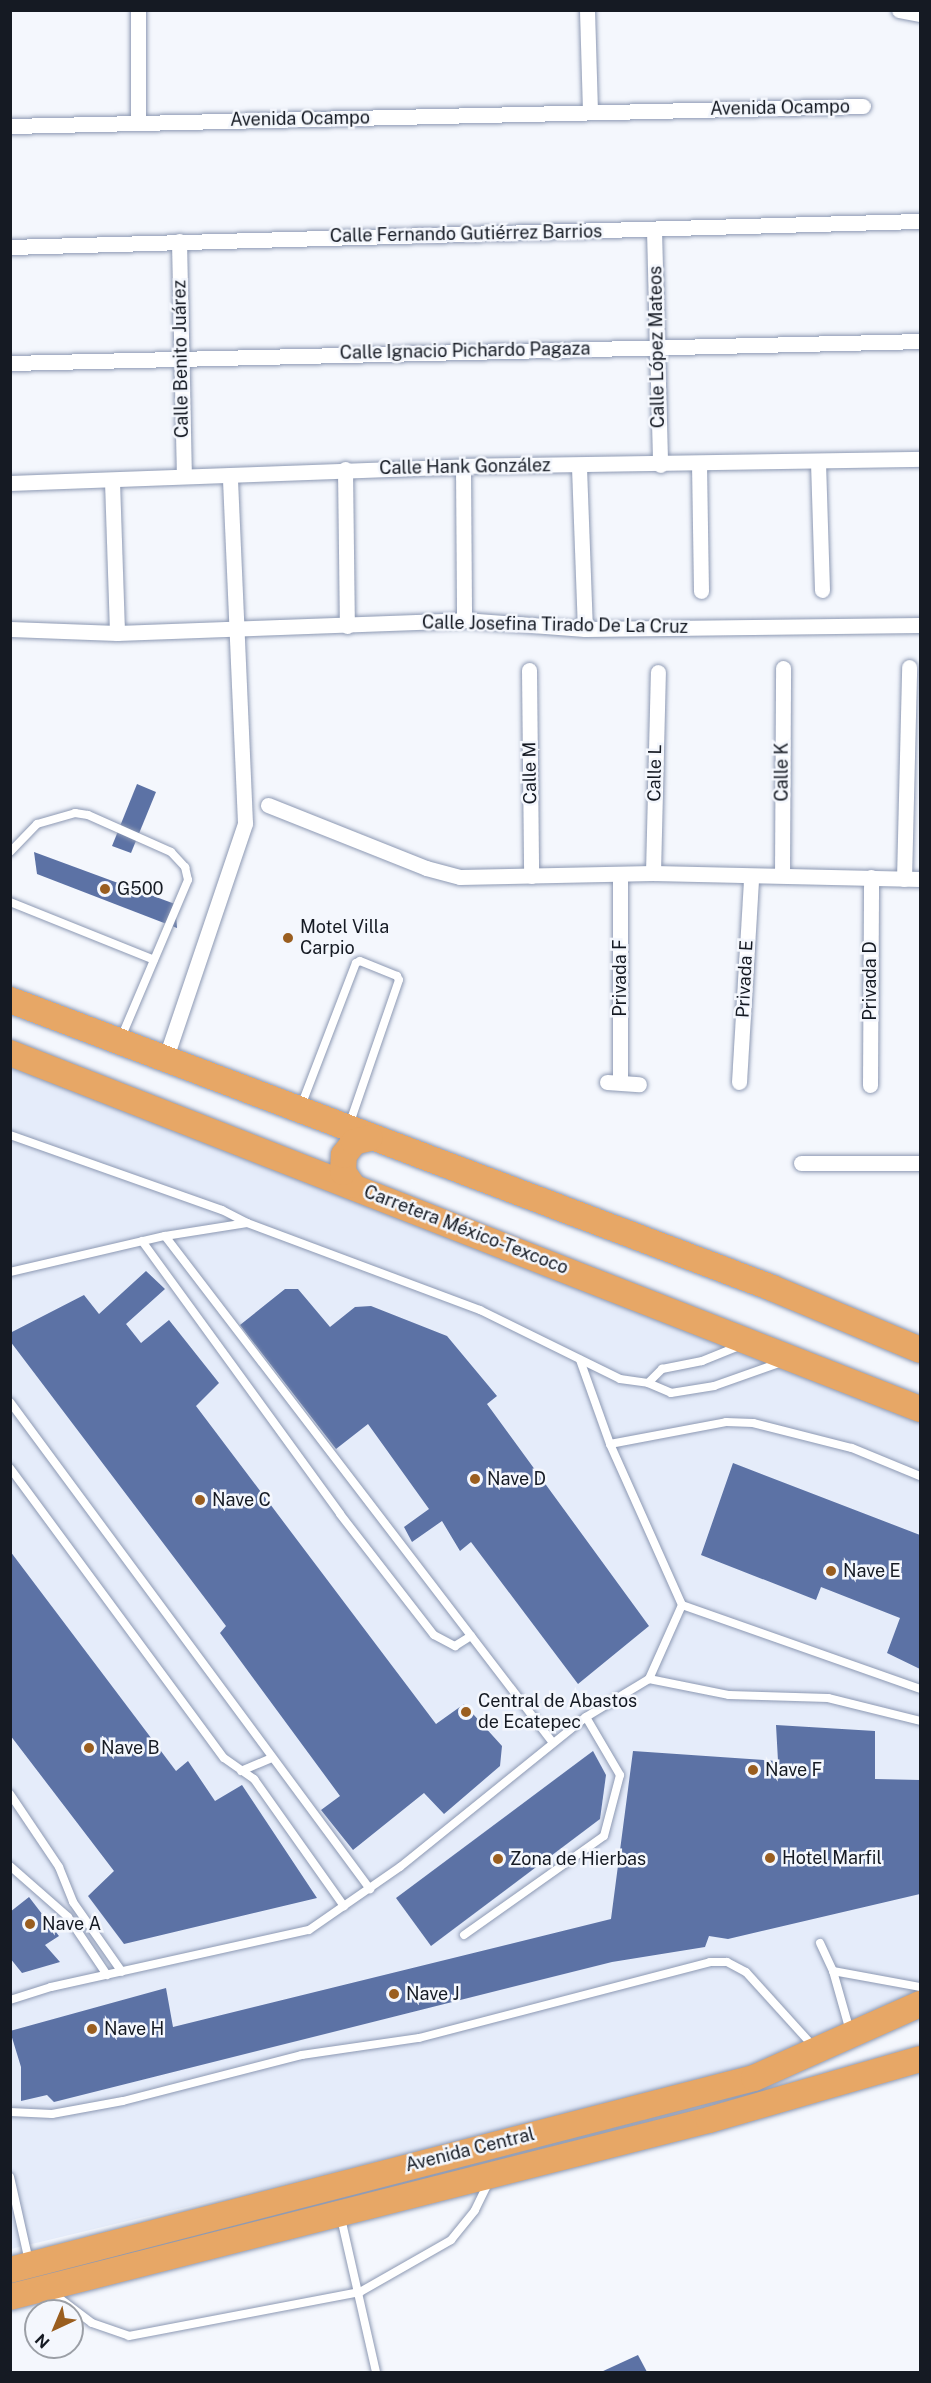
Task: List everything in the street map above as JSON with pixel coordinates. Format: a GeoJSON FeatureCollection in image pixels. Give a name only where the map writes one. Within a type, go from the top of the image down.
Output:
{"type":"FeatureCollection","features":[{"type":"Feature","properties":{"kind":"highway"},"geometry":{"type":"LineString","coordinates":[[10,1000],[771,1288],[921,1350]]}},
{"type":"Feature","properties":{"kind":"highway","name":"Carretera México-Texcoco"},"geometry":{"type":"LineString","coordinates":[[10,1053],[921,1409]]}},
{"type":"Feature","properties":{"kind":"highway"},"geometry":{"type":"LineString","coordinates":[[308,1168],[322,1161],[330,1148],[330,1132],[310,1115]]}},
{"type":"Feature","properties":{"kind":"highway"},"geometry":{"type":"LineString","coordinates":[[352,1185],[343,1172],[344,1155],[359,1134]]}},
{"type":"Feature","properties":{"kind":"highway","name":"Avenida Central"},"geometry":{"type":"LineString","coordinates":[[10,2297],[32,2275],[754,2078],[921,2004]]}},
{"type":"Feature","properties":{"kind":"highway","name":"Avenida Central"},"geometry":{"type":"LineString","coordinates":[[32,2275],[340,2213],[709,2120],[921,2059]]}},
{"type":"Feature","properties":{"kind":"street"},"geometry":{"type":"LineString","coordinates":[[138,10],[138,123]]}},
{"type":"Feature","properties":{"kind":"street"},"geometry":{"type":"LineString","coordinates":[[587,10],[590,111]]}},
{"type":"Feature","properties":{"kind":"street"},"geometry":{"type":"LineString","coordinates":[[899,10],[921,14]]}},
{"type":"Feature","properties":{"kind":"street","name":"Avenida Ocampo"},"geometry":{"type":"LineString","coordinates":[[10,126],[863,106]]}},
{"type":"Feature","properties":{"kind":"street","name":"Calle Fernando Gutiérrez Barrios"},"geometry":{"type":"LineString","coordinates":[[10,247],[921,222]]}},
{"type":"Feature","properties":{"kind":"street","name":"Calle López Mateos"},"geometry":{"type":"LineString","coordinates":[[654,230],[660,465]]}},
{"type":"Feature","properties":{"kind":"street","name":"Calle Benito Juárez"},"geometry":{"type":"LineString","coordinates":[[179,241],[184,476]]}},
{"type":"Feature","properties":{"kind":"street","name":"Calle Ignacio Pichardo Pagaza"},"geometry":{"type":"LineString","coordinates":[[10,363],[921,341]]}},
{"type":"Feature","properties":{"kind":"street","name":"Calle Hank González"},"geometry":{"type":"LineString","coordinates":[[10,483],[112,481],[345,469],[921,459]]}},
{"type":"Feature","properties":{"kind":"street"},"geometry":{"type":"LineString","coordinates":[[818,462],[822,590]]}},
{"type":"Feature","properties":{"kind":"street"},"geometry":{"type":"LineString","coordinates":[[699,464],[701,591]]}},
{"type":"Feature","properties":{"kind":"street"},"geometry":{"type":"LineString","coordinates":[[463,466],[464,620]]}},
{"type":"Feature","properties":{"kind":"street"},"geometry":{"type":"LineString","coordinates":[[579,466],[585,629]]}},
{"type":"Feature","properties":{"kind":"street"},"geometry":{"type":"LineString","coordinates":[[345,469],[347,626]]}},
{"type":"Feature","properties":{"kind":"street"},"geometry":{"type":"LineString","coordinates":[[165,1060],[245,823],[230,475]]}},
{"type":"Feature","properties":{"kind":"street"},"geometry":{"type":"LineString","coordinates":[[112,481],[117,633]]}},
{"type":"Feature","properties":{"kind":"street","name":"Calle Josefina Tirado De La Cruz"},"geometry":{"type":"LineString","coordinates":[[10,629],[117,633],[238,631],[464,620],[585,629],[921,625]]}},
{"type":"Feature","properties":{"kind":"street"},"geometry":{"type":"LineString","coordinates":[[904,879],[909,667]]}},
{"type":"Feature","properties":{"kind":"street","name":"Calle K"},"geometry":{"type":"LineString","coordinates":[[782,875],[783,668]]}},
{"type":"Feature","properties":{"kind":"street","name":"Calle M"},"geometry":{"type":"LineString","coordinates":[[529,670],[531,876]]}},
{"type":"Feature","properties":{"kind":"street","name":"Calle L"},"geometry":{"type":"LineString","coordinates":[[653,873],[658,672]]}},
{"type":"Feature","properties":{"kind":"street"},"geometry":{"type":"LineString","coordinates":[[268,805],[444,873],[531,876],[653,873],[751,877],[782,875],[921,879]]}},
{"type":"Feature","properties":{"kind":"street","name":"Privada F"},"geometry":{"type":"LineString","coordinates":[[620,874],[613,1082],[639,1084]]}},
{"type":"Feature","properties":{"kind":"street","name":"Privada E"},"geometry":{"type":"LineString","coordinates":[[739,1082],[751,877]]}},
{"type":"Feature","properties":{"kind":"street","name":"Privada D"},"geometry":{"type":"LineString","coordinates":[[870,1085],[871,877]]}},
{"type":"Feature","properties":{"kind":"street"},"geometry":{"type":"LineString","coordinates":[[801,1163],[921,1163]]}},
{"type":"Feature","properties":{"kind":"lane"},"geometry":{"type":"LineString","coordinates":[[10,852],[37,824],[75,813],[88,815],[177,856],[188,880],[119,1042]]}},
{"type":"Feature","properties":{"kind":"lane"},"geometry":{"type":"LineString","coordinates":[[10,902],[154,960]]}},
{"type":"Feature","properties":{"kind":"lane"},"geometry":{"type":"LineString","coordinates":[[310,1115],[360,961],[398,976],[399,980],[359,1134]]}},
{"type":"Feature","properties":{"kind":"lane"},"geometry":{"type":"LineString","coordinates":[[10,1135],[222,1210],[247,1223],[480,1310],[620,1379],[648,1383],[671,1393],[711,1386],[792,1358]]}},
{"type":"Feature","properties":{"kind":"lane"},"geometry":{"type":"LineString","coordinates":[[10,1272],[165,1236],[247,1223]]}},
{"type":"Feature","properties":{"kind":"lane"},"geometry":{"type":"LineString","coordinates":[[165,1236],[553,1743]]}},
{"type":"Feature","properties":{"kind":"lane"},"geometry":{"type":"LineString","coordinates":[[142,1241],[340,1514],[434,1635],[455,1646],[471,1636]]}},
{"type":"Feature","properties":{"kind":"lane"},"geometry":{"type":"LineString","coordinates":[[648,1383],[662,1369],[702,1361],[748,1341]]}},
{"type":"Feature","properties":{"kind":"lane"},"geometry":{"type":"LineString","coordinates":[[580,1360],[610,1444],[682,1605],[921,1689]]}},
{"type":"Feature","properties":{"kind":"lane"},"geometry":{"type":"LineString","coordinates":[[10,1402],[370,1889]]}},
{"type":"Feature","properties":{"kind":"lane"},"geometry":{"type":"LineString","coordinates":[[610,1444],[726,1422],[753,1423],[852,1448],[921,1476]]}},
{"type":"Feature","properties":{"kind":"lane"},"geometry":{"type":"LineString","coordinates":[[10,1468],[224,1758],[254,1779],[344,1906]]}},
{"type":"Feature","properties":{"kind":"lane"},"geometry":{"type":"LineString","coordinates":[[10,2000],[122,1971],[309,1930],[370,1889],[586,1717],[649,1680],[682,1605]]}},
{"type":"Feature","properties":{"kind":"lane"},"geometry":{"type":"LineString","coordinates":[[649,1680],[729,1695],[828,1698],[921,1721]]}},
{"type":"Feature","properties":{"kind":"lane"},"geometry":{"type":"LineString","coordinates":[[464,1935],[604,1836],[620,1775],[586,1717]]}},
{"type":"Feature","properties":{"kind":"lane"},"geometry":{"type":"LineString","coordinates":[[241,1771],[272,1758]]}},
{"type":"Feature","properties":{"kind":"lane"},"geometry":{"type":"LineString","coordinates":[[10,1794],[59,1867],[74,1902],[122,1971]]}},
{"type":"Feature","properties":{"kind":"lane"},"geometry":{"type":"LineString","coordinates":[[10,1866],[68,1917],[107,1975]]}},
{"type":"Feature","properties":{"kind":"lane"},"geometry":{"type":"LineString","coordinates":[[68,1917],[74,1902]]}},
{"type":"Feature","properties":{"kind":"lane"},"geometry":{"type":"LineString","coordinates":[[820,1942],[833,1971],[851,2035]]}},
{"type":"Feature","properties":{"kind":"lane"},"geometry":{"type":"LineString","coordinates":[[10,2112],[52,2114],[123,2101],[302,2055],[419,2037],[710,1962],[727,1962],[746,1972],[817,2051]]}},
{"type":"Feature","properties":{"kind":"lane"},"geometry":{"type":"LineString","coordinates":[[833,1971],[921,1987]]}},
{"type":"Feature","properties":{"kind":"lane"},"geometry":{"type":"LineString","coordinates":[[10,2177],[32,2275],[92,2323],[129,2336],[360,2292],[451,2240],[475,2210],[493,2174]]}},
{"type":"Feature","properties":{"kind":"lane"},"geometry":{"type":"LineString","coordinates":[[340,2213],[360,2292],[375,2373]]}},
{"type":"Feature","properties":{"kind":"shaded area","name":"Central de Abastos de Ecatepec"},"geometry":{"type":"Polygon","coordinates":[[[10,1053],[920,1420],[920,2004],[784,2064],[11,2249],[10,1053]]]}},
{"type":"Feature","properties":{"kind":"building","name":"G500"},"geometry":{"type":"Polygon","coordinates":[[[137,784],[156,792],[131,853],[112,846],[137,784]]]}},
{"type":"Feature","properties":{"kind":"building","name":"G500"},"geometry":{"type":"Polygon","coordinates":[[[34,852],[175,904],[177,928],[37,874],[34,852]]]}},
{"type":"Feature","properties":{"kind":"building","name":"Nave C"},"geometry":{"type":"Polygon","coordinates":[[[146,1271],[165,1289],[126,1324],[141,1343],[169,1320],[219,1383],[196,1406],[436,1724],[464,1704],[502,1746],[500,1766],[444,1814],[424,1793],[353,1850],[321,1810],[340,1796],[220,1633],[226,1626],[10,1341],[10,1333],[84,1295],[99,1314],[146,1271]]]}},
{"type":"Feature","properties":{"kind":"building","name":"Nave D"},"geometry":{"type":"Polygon","coordinates":[[[285,1289],[298,1289],[330,1327],[355,1307],[371,1306],[447,1336],[497,1396],[487,1404],[649,1626],[578,1684],[471,1542],[460,1551],[442,1521],[412,1542],[404,1527],[429,1509],[368,1424],[336,1449],[240,1325],[285,1289]]]}},
{"type":"Feature","properties":{"kind":"building","name":"Nave E"},"geometry":{"type":"Polygon","coordinates":[[[733,1463],[920,1535],[920,1669],[887,1653],[900,1618],[821,1587],[816,1600],[701,1555],[733,1463]]]}},
{"type":"Feature","properties":{"kind":"building","name":"Nave B"},"geometry":{"type":"Polygon","coordinates":[[[10,1551],[176,1771],[188,1761],[215,1801],[242,1785],[317,1898],[124,1944],[88,1896],[114,1871],[10,1735],[10,1551]]]}},
{"type":"Feature","properties":{"kind":"building"},"geometry":{"type":"Polygon","coordinates":[[[776,1725],[875,1731],[875,1779],[920,1780],[920,1894],[728,1939],[709,1936],[705,1947],[612,1962],[54,2102],[47,2095],[21,2101],[21,2067],[10,2031],[166,1988],[173,2027],[611,1919],[633,1751],[778,1761],[776,1725]]]}},
{"type":"Feature","properties":{"kind":"building","name":"Zona de Hierbas"},"geometry":{"type":"Polygon","coordinates":[[[593,1751],[606,1775],[600,1819],[431,1946],[396,1898],[593,1751]]]}},
{"type":"Feature","properties":{"kind":"building","name":"Nave A"},"geometry":{"type":"Polygon","coordinates":[[[29,1897],[59,1936],[45,1945],[60,1962],[22,1973],[10,1958],[10,1912],[29,1897]]]}},
{"type":"Feature","properties":{"kind":"building"},"geometry":{"type":"Polygon","coordinates":[[[638,2355],[647,2372],[601,2372],[638,2355]]]}},
{"type":"Feature","properties":{"kind":"place","name":"G500"},"geometry":{"type":"Point","coordinates":[105,889]}},
{"type":"Feature","properties":{"kind":"place","name":"Motel Villa Carpio"},"geometry":{"type":"Point","coordinates":[288,938]}},
{"type":"Feature","properties":{"kind":"place","name":"Nave D"},"geometry":{"type":"Point","coordinates":[475,1479]}},
{"type":"Feature","properties":{"kind":"place","name":"Nave C"},"geometry":{"type":"Point","coordinates":[200,1500]}},
{"type":"Feature","properties":{"kind":"place","name":"Nave E"},"geometry":{"type":"Point","coordinates":[831,1571]}},
{"type":"Feature","properties":{"kind":"place","name":"Central de Abastos de Ecatepec"},"geometry":{"type":"Point","coordinates":[466,1712]}},
{"type":"Feature","properties":{"kind":"place","name":"Nave B"},"geometry":{"type":"Point","coordinates":[89,1748]}},
{"type":"Feature","properties":{"kind":"place","name":"Nave F"},"geometry":{"type":"Point","coordinates":[753,1770]}},
{"type":"Feature","properties":{"kind":"place","name":"Hotel Marfil"},"geometry":{"type":"Point","coordinates":[770,1858]}},
{"type":"Feature","properties":{"kind":"place","name":"Zona de Hierbas"},"geometry":{"type":"Point","coordinates":[498,1859]}},
{"type":"Feature","properties":{"kind":"place","name":"Nave A"},"geometry":{"type":"Point","coordinates":[30,1924]}},
{"type":"Feature","properties":{"kind":"place","name":"Nave J"},"geometry":{"type":"Point","coordinates":[394,1994]}},
{"type":"Feature","properties":{"kind":"place","name":"Nave H"},"geometry":{"type":"Point","coordinates":[92,2029]}}]}
